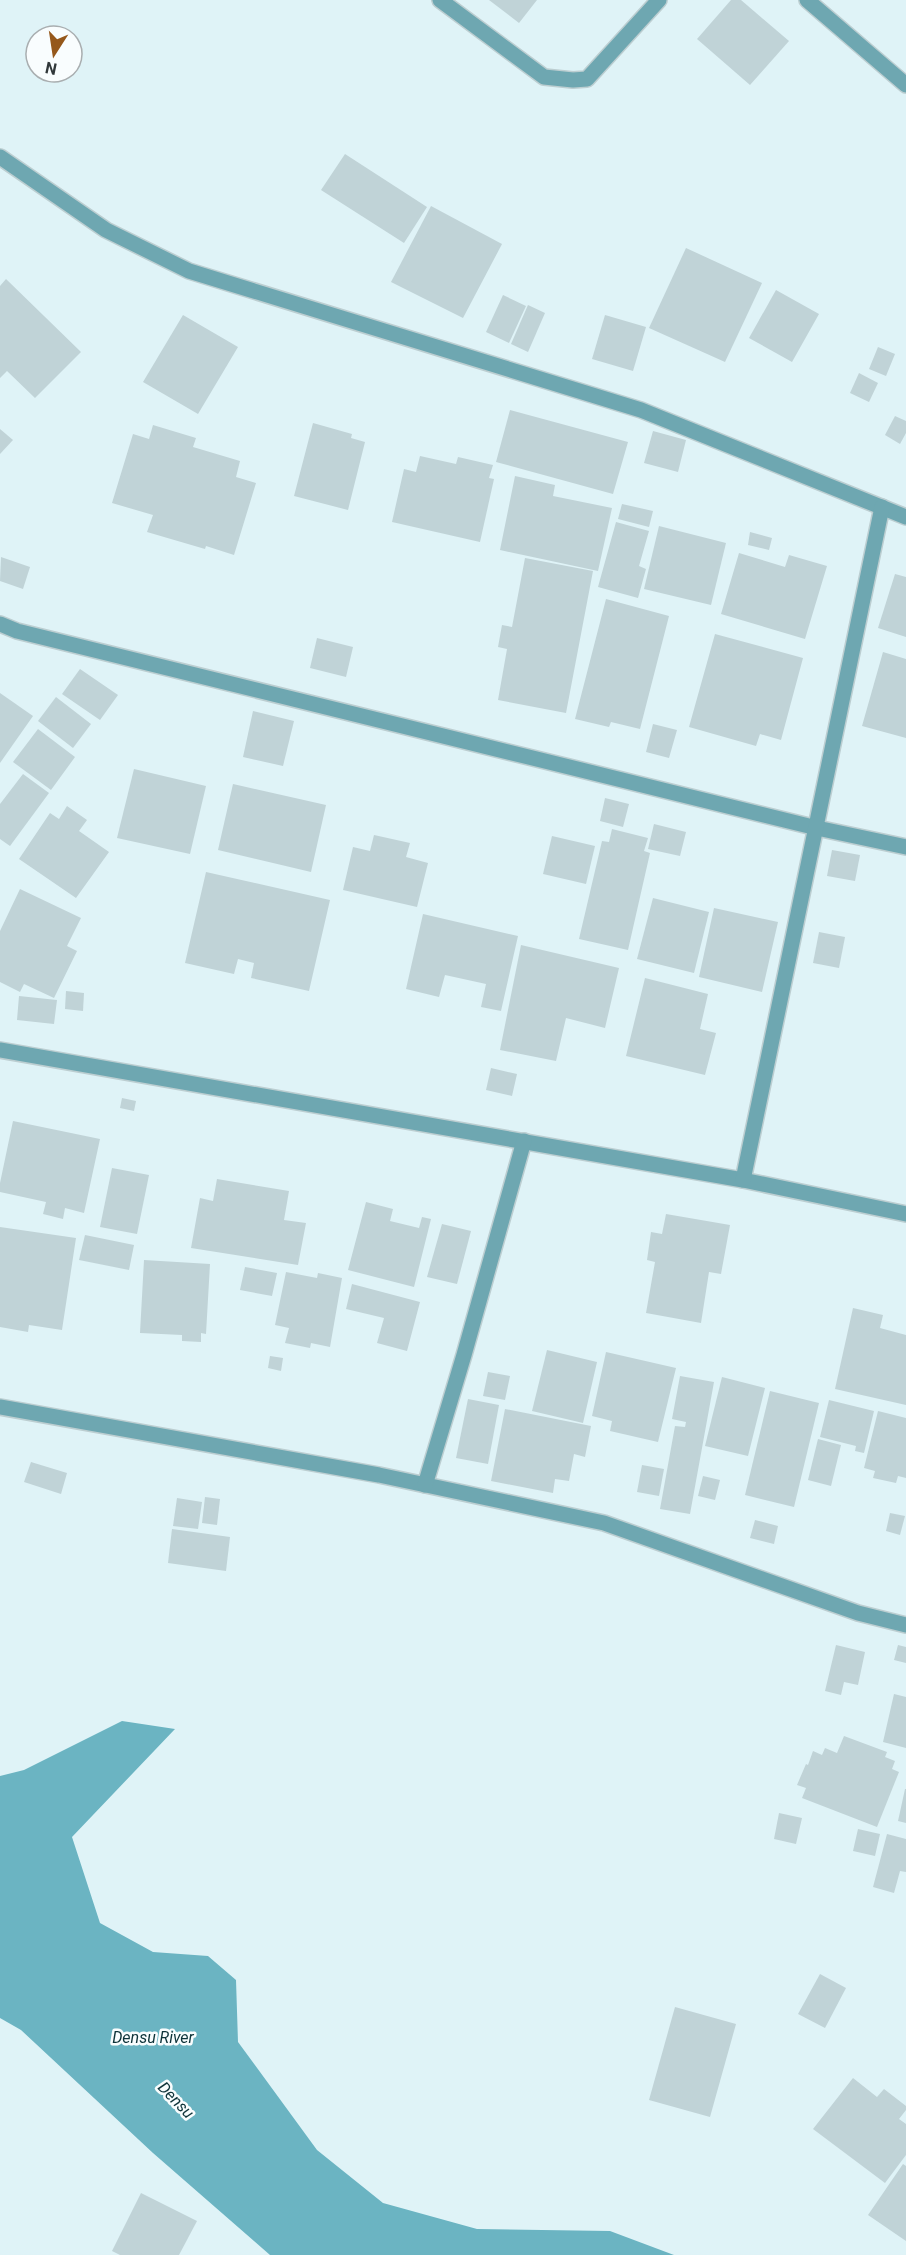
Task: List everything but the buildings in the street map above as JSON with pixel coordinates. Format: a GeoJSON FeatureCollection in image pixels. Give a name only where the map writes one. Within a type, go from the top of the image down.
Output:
{"type":"FeatureCollection","features":[{"type":"Feature","properties":{"kind":"street"},"geometry":{"type":"LineString","coordinates":[[440,0],[544,77],[573,80],[587,79],[659,0]]}},
{"type":"Feature","properties":{"kind":"street"},"geometry":{"type":"LineString","coordinates":[[807,0],[906,85]]}},
{"type":"Feature","properties":{"kind":"street"},"geometry":{"type":"LineString","coordinates":[[0,157],[106,230],[189,271],[641,410],[906,517]]}},
{"type":"Feature","properties":{"kind":"street"},"geometry":{"type":"LineString","coordinates":[[743,1180],[882,507]]}},
{"type":"Feature","properties":{"kind":"street"},"geometry":{"type":"LineString","coordinates":[[0,624],[17,632],[817,828],[906,847]]}},
{"type":"Feature","properties":{"kind":"street"},"geometry":{"type":"LineString","coordinates":[[0,1050],[743,1180],[906,1214]]}},
{"type":"Feature","properties":{"kind":"street"},"geometry":{"type":"LineString","coordinates":[[425,1485],[524,1141]]}},
{"type":"Feature","properties":{"kind":"street"},"geometry":{"type":"LineString","coordinates":[[0,1407],[425,1485],[604,1523],[858,1613],[906,1625]]}},
{"type":"Feature","properties":{"kind":"water","name":"Densu River"},"geometry":{"type":"Polygon","coordinates":[[[122,1721],[175,1729],[72,1837],[100,1923],[153,1952],[208,1956],[236,1980],[238,2042],[317,2150],[383,2203],[477,2229],[610,2231],[674,2255],[270,2255],[153,2153],[21,2030],[0,2018],[0,1776],[24,1770],[122,1721]]]}},
{"type":"Feature","properties":{"kind":"water label","name":"Densu"},"geometry":{"type":"Point","coordinates":[176,2100]}}]}
